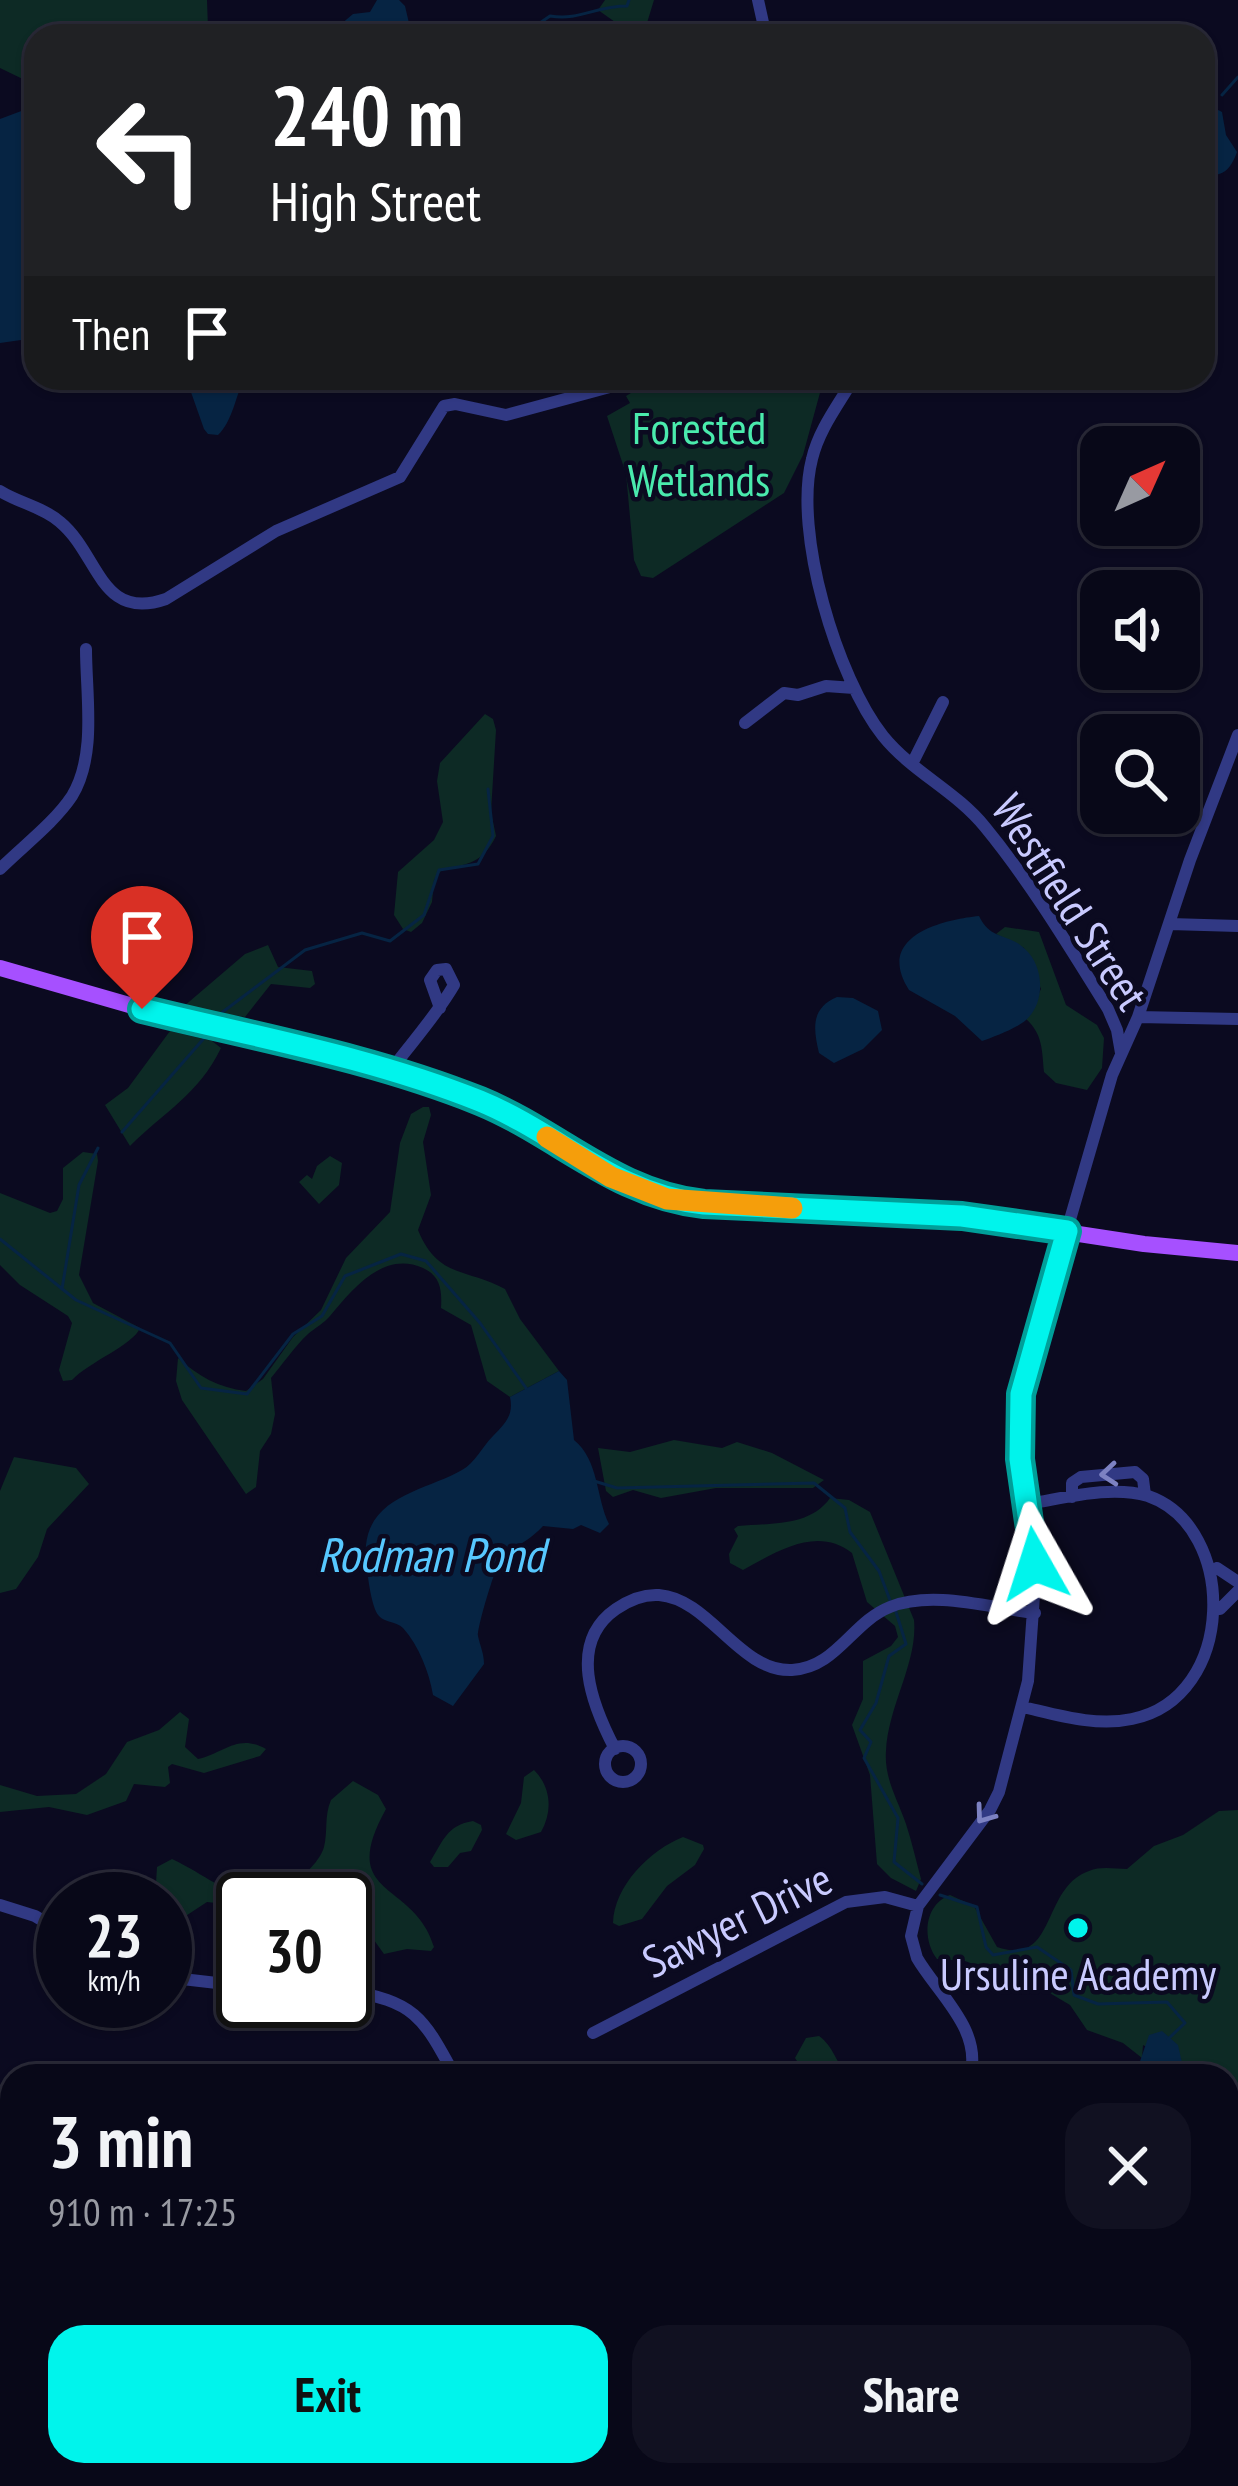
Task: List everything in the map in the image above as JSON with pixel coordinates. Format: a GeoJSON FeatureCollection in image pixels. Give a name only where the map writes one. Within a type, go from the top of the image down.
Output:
{"type":"FeatureCollection","features":[{"type":"Feature","properties":{"kind":"main road"},"geometry":{"type":"LineString","coordinates":[[0,957],[64,979],[79,989]]}},
{"type":"Feature","properties":{"kind":"main road"},"geometry":{"type":"LineString","coordinates":[[0,968],[171,1017],[296,1042],[391,1070],[486,1104],[611,1177],[667,1199],[962,1216],[1238,1253]]}},
{"type":"Feature","properties":{"kind":"street"},"geometry":{"type":"LineString","coordinates":[[0,491],[55,517],[70,530],[115,595],[131,604],[146,605],[166,598],[276,531],[400,477],[444,406],[506,415],[600,390]]}},
{"type":"Feature","properties":{"kind":"street","name":"Westfield Street"},"geometry":{"type":"LineString","coordinates":[[848,390],[813,454],[807,526],[819,591],[854,688],[884,737],[962,803],[998,845],[1108,1009],[1121,1054],[1082,1167],[1022,1386],[1020,1459],[1028,1504]]}},
{"type":"Feature","properties":{"kind":"street"},"geometry":{"type":"LineString","coordinates":[[0,869],[66,803],[81,778],[86,747],[86,649]]}},
{"type":"Feature","properties":{"kind":"street"},"geometry":{"type":"LineString","coordinates":[[745,723],[784,693],[798,695],[826,686],[854,688]]}},
{"type":"Feature","properties":{"kind":"street"},"geometry":{"type":"LineString","coordinates":[[911,764],[943,702]]}},
{"type":"Feature","properties":{"kind":"street"},"geometry":{"type":"LineString","coordinates":[[1121,1054],[1238,735]]}},
{"type":"Feature","properties":{"kind":"street"},"geometry":{"type":"LineString","coordinates":[[1170,924],[1238,926]]}},
{"type":"Feature","properties":{"kind":"street"},"geometry":{"type":"LineString","coordinates":[[391,1070],[440,1008]]}},
{"type":"Feature","properties":{"kind":"street"},"geometry":{"type":"LineString","coordinates":[[1138,1017],[1238,1019]]}},
{"type":"Feature","properties":{"kind":"street"},"geometry":{"type":"LineString","coordinates":[[972,2064],[965,2029],[914,1951],[912,1930],[918,1906],[990,1810],[1006,1771],[1022,1706],[1035,1613],[1028,1504],[1110,1492],[1145,1495],[1167,1503],[1190,1521],[1208,1545],[1216,1567],[1219,1610],[1216,1638],[1201,1671],[1185,1691],[1161,1709],[1131,1720],[1097,1721],[1022,1706]]}},
{"type":"Feature","properties":{"kind":"street"},"geometry":{"type":"LineString","coordinates":[[1216,1567],[1238,1586],[1219,1610]]}},
{"type":"Feature","properties":{"kind":"street"},"geometry":{"type":"LineString","coordinates":[[615,1749],[597,1707],[586,1656],[603,1619],[635,1597],[677,1599],[759,1659],[796,1670],[823,1661],[892,1606],[925,1600],[1035,1613]]}},
{"type":"Feature","properties":{"kind":"street","name":"Sawyer Drive"},"geometry":{"type":"LineString","coordinates":[[593,2033],[846,1902],[880,1897],[918,1906]]}},
{"type":"Feature","properties":{"kind":"street"},"geometry":{"type":"LineString","coordinates":[[0,1905],[36,1917]]}},
{"type":"Feature","properties":{"kind":"street"},"geometry":{"type":"LineString","coordinates":[[372,1995],[410,2009],[426,2026],[447,2064]]}},
{"type":"Feature","properties":{"kind":"green space"},"geometry":{"type":"Polygon","coordinates":[[[0,0],[207,0],[208,24],[24,24],[24,80],[0,68],[0,0]]]}},
{"type":"Feature","properties":{"kind":"green space"},"geometry":{"type":"Polygon","coordinates":[[[605,0],[654,0],[647,24],[616,24],[598,10],[605,0]]]}},
{"type":"Feature","properties":{"kind":"green space","name":"Forested Wetlands"},"geometry":{"type":"Polygon","coordinates":[[[636,390],[821,390],[803,455],[784,493],[653,578],[641,576],[634,560],[626,474],[607,416],[630,403],[626,396],[636,390]]]}},
{"type":"Feature","properties":{"kind":"green space"},"geometry":{"type":"Polygon","coordinates":[[[485,714],[493,719],[496,730],[491,812],[496,836],[480,857],[441,871],[422,923],[411,932],[394,915],[398,872],[434,840],[443,822],[437,781],[440,763],[485,714]]]}},
{"type":"Feature","properties":{"kind":"green space"},"geometry":{"type":"Polygon","coordinates":[[[1005,927],[1039,932],[1066,1005],[1097,1025],[1104,1038],[1102,1068],[1087,1090],[1056,1083],[1044,1072],[1039,1037],[1026,1019],[1041,989],[1024,948],[996,934],[1005,927]]]}},
{"type":"Feature","properties":{"kind":"green space"},"geometry":{"type":"Polygon","coordinates":[[[268,945],[278,967],[312,971],[315,984],[310,988],[271,984],[245,1017],[183,1007],[245,954],[268,945]]]}},
{"type":"Feature","properties":{"kind":"green space"},"geometry":{"type":"Polygon","coordinates":[[[170,1031],[212,1041],[221,1048],[192,1090],[130,1146],[105,1105],[128,1088],[170,1031]]]}},
{"type":"Feature","properties":{"kind":"green space"},"geometry":{"type":"Polygon","coordinates":[[[429,1107],[431,1115],[423,1142],[431,1195],[418,1230],[426,1246],[444,1265],[505,1289],[520,1319],[559,1371],[510,1397],[487,1381],[471,1325],[441,1308],[434,1275],[408,1264],[382,1268],[303,1339],[271,1378],[275,1414],[271,1434],[260,1451],[256,1487],[246,1494],[182,1400],[176,1381],[178,1358],[209,1380],[236,1389],[246,1391],[263,1379],[293,1337],[321,1310],[346,1258],[390,1212],[400,1143],[411,1114],[429,1107]]]}},
{"type":"Feature","properties":{"kind":"green space"},"geometry":{"type":"Polygon","coordinates":[[[83,1152],[97,1154],[98,1161],[79,1275],[93,1303],[140,1328],[120,1347],[72,1380],[63,1381],[59,1370],[72,1323],[0,1265],[0,1193],[50,1213],[57,1211],[63,1199],[63,1168],[83,1152]]]}},
{"type":"Feature","properties":{"kind":"green space"},"geometry":{"type":"Polygon","coordinates":[[[330,1156],[342,1163],[339,1185],[319,1204],[299,1182],[307,1175],[312,1179],[317,1166],[330,1156]]]}},
{"type":"Feature","properties":{"kind":"green space"},"geometry":{"type":"Polygon","coordinates":[[[674,1440],[722,1448],[737,1442],[772,1453],[824,1480],[813,1488],[716,1488],[661,1498],[633,1490],[613,1497],[606,1491],[598,1448],[630,1452],[674,1440]]]}},
{"type":"Feature","properties":{"kind":"green space"},"geometry":{"type":"Polygon","coordinates":[[[14,1457],[76,1468],[89,1484],[47,1529],[38,1557],[16,1589],[0,1593],[0,1491],[14,1457]]]}},
{"type":"Feature","properties":{"kind":"green space"},"geometry":{"type":"Polygon","coordinates":[[[830,1498],[849,1500],[870,1512],[914,1620],[912,1652],[892,1717],[886,1761],[921,1879],[916,1891],[877,1864],[870,1775],[852,1725],[863,1699],[863,1661],[891,1646],[898,1637],[895,1626],[867,1602],[852,1553],[839,1545],[825,1541],[797,1544],[743,1570],[730,1563],[738,1526],[800,1519],[830,1498]]]}},
{"type":"Feature","properties":{"kind":"green space"},"geometry":{"type":"Polygon","coordinates":[[[180,1712],[189,1719],[185,1747],[198,1759],[239,1744],[266,1749],[260,1756],[204,1773],[172,1764],[168,1767],[170,1783],[165,1787],[134,1784],[126,1801],[87,1815],[49,1807],[0,1812],[0,1785],[37,1796],[76,1794],[106,1774],[127,1742],[159,1730],[180,1712]]]}},
{"type":"Feature","properties":{"kind":"green space"},"geometry":{"type":"Polygon","coordinates":[[[534,1770],[547,1792],[547,1816],[541,1832],[516,1840],[506,1834],[521,1803],[524,1777],[534,1770]]]}},
{"type":"Feature","properties":{"kind":"green space"},"geometry":{"type":"Polygon","coordinates":[[[353,1781],[378,1795],[386,1809],[373,1838],[374,1874],[424,1925],[434,1947],[431,1951],[384,1954],[372,1937],[372,1872],[305,1872],[324,1847],[331,1800],[353,1781]]]}},
{"type":"Feature","properties":{"kind":"green space"},"geometry":{"type":"Polygon","coordinates":[[[1238,1810],[1238,2064],[1178,2064],[1143,2045],[1142,2058],[1123,2043],[1087,2030],[1070,2005],[1048,1992],[965,1961],[937,1959],[932,1951],[928,1922],[935,1906],[950,1895],[974,1906],[997,1947],[1030,1946],[1074,1880],[1094,1869],[1127,1869],[1154,1846],[1183,1835],[1219,1811],[1238,1810]]]}},
{"type":"Feature","properties":{"kind":"green space"},"geometry":{"type":"Polygon","coordinates":[[[473,1821],[482,1830],[471,1851],[460,1853],[448,1867],[434,1867],[430,1862],[447,1835],[473,1821]]]}},
{"type":"Feature","properties":{"kind":"green space"},"geometry":{"type":"Polygon","coordinates":[[[683,1837],[703,1845],[695,1865],[667,1886],[642,1919],[619,1926],[613,1923],[620,1896],[636,1871],[683,1837]]]}},
{"type":"Feature","properties":{"kind":"green space"},"geometry":{"type":"Polygon","coordinates":[[[172,1859],[216,1883],[216,1903],[207,1902],[192,1912],[192,1872],[157,1872],[157,1867],[172,1859]]]}},
{"type":"Feature","properties":{"kind":"green space"},"geometry":{"type":"Polygon","coordinates":[[[819,2036],[840,2064],[799,2064],[795,2058],[806,2038],[819,2036]]]}},
{"type":"Feature","properties":{"kind":"water"},"geometry":{"type":"Polygon","coordinates":[[[377,0],[399,0],[409,24],[341,24],[353,14],[370,12],[377,0]]]}},
{"type":"Feature","properties":{"kind":"water"},"geometry":{"type":"Polygon","coordinates":[[[1215,108],[1222,112],[1226,135],[1237,152],[1215,175],[1215,108]]]}},
{"type":"Feature","properties":{"kind":"water"},"geometry":{"type":"Polygon","coordinates":[[[24,110],[24,341],[0,343],[0,119],[24,110]]]}},
{"type":"Feature","properties":{"kind":"water"},"geometry":{"type":"Polygon","coordinates":[[[190,390],[240,390],[223,430],[218,435],[204,429],[190,390]]]}},
{"type":"Feature","properties":{"kind":"water"},"geometry":{"type":"Polygon","coordinates":[[[979,916],[994,933],[1025,949],[1036,965],[1040,984],[1037,1004],[1026,1020],[982,1041],[955,1016],[909,990],[900,957],[906,944],[931,927],[979,916]]]}},
{"type":"Feature","properties":{"kind":"water"},"geometry":{"type":"Polygon","coordinates":[[[837,997],[853,998],[878,1011],[882,1030],[863,1049],[834,1063],[819,1053],[815,1027],[822,1007],[837,997]]]}},
{"type":"Feature","properties":{"kind":"water","name":"Rodman Pond"},"geometry":{"type":"Polygon","coordinates":[[[559,1371],[567,1380],[574,1440],[593,1469],[609,1524],[600,1533],[581,1525],[573,1529],[543,1526],[504,1554],[479,1630],[484,1664],[453,1706],[433,1695],[422,1660],[403,1628],[376,1611],[366,1560],[370,1528],[378,1515],[403,1496],[467,1467],[508,1419],[510,1397],[559,1371]]]}},
{"type":"Feature","properties":{"kind":"water"},"geometry":{"type":"Polygon","coordinates":[[[1162,2031],[1178,2045],[1182,2064],[1139,2064],[1149,2035],[1162,2031]]]}},
{"type":"Feature","properties":{"kind":"waterway"},"geometry":{"type":"LineString","coordinates":[[538,24],[550,16],[627,6],[629,0]]}},
{"type":"Feature","properties":{"kind":"waterway"},"geometry":{"type":"LineString","coordinates":[[1222,95],[1238,77]]}},
{"type":"Feature","properties":{"kind":"waterway"},"geometry":{"type":"LineString","coordinates":[[216,1017],[305,950],[362,933],[390,941],[424,915],[439,870],[478,864],[493,836],[488,789]]}},
{"type":"Feature","properties":{"kind":"waterway"},"geometry":{"type":"LineString","coordinates":[[122,1132],[206,1036]]}},
{"type":"Feature","properties":{"kind":"waterway"},"geometry":{"type":"LineString","coordinates":[[62,1289],[79,1185],[98,1148]]}},
{"type":"Feature","properties":{"kind":"waterway"},"geometry":{"type":"LineString","coordinates":[[0,1239],[76,1300],[170,1343],[201,1388],[247,1394],[293,1334],[322,1316],[345,1276],[401,1254],[426,1261],[480,1323],[526,1388]]}},
{"type":"Feature","properties":{"kind":"waterway"},"geometry":{"type":"LineString","coordinates":[[594,1481],[617,1488],[814,1483],[845,1508],[850,1532],[879,1571],[891,1603]]}},
{"type":"Feature","properties":{"kind":"waterway"},"geometry":{"type":"LineString","coordinates":[[896,1612],[906,1644],[889,1656],[876,1703],[860,1730],[871,1742],[864,1758],[898,1818],[894,1862],[922,1884]]}},
{"type":"Feature","properties":{"kind":"waterway"},"geometry":{"type":"LineString","coordinates":[[940,1895],[977,1907],[986,1947],[993,1955],[1037,1947],[1071,1970],[1074,1995],[1098,2004],[1167,2002],[1185,2023],[1168,2039]]}},
{"type":"Feature","properties":{"kind":"slow traffic"},"geometry":{"type":"LineString","coordinates":[[547,1137],[611,1177],[667,1199],[792,1208]]}},
{"type":"Feature","properties":{"kind":"place","name":"Ursuline Academy"},"geometry":{"type":"Point","coordinates":[1078,1928]}},
{"type":"Feature","properties":{"kind":"route"},"geometry":{"type":"LineString","coordinates":[[142,1009],[296,1042],[463,1095],[526,1125],[611,1177],[667,1199],[962,1216],[1067,1231],[1021,1394],[1020,1459],[1035,1564]]}}]}
